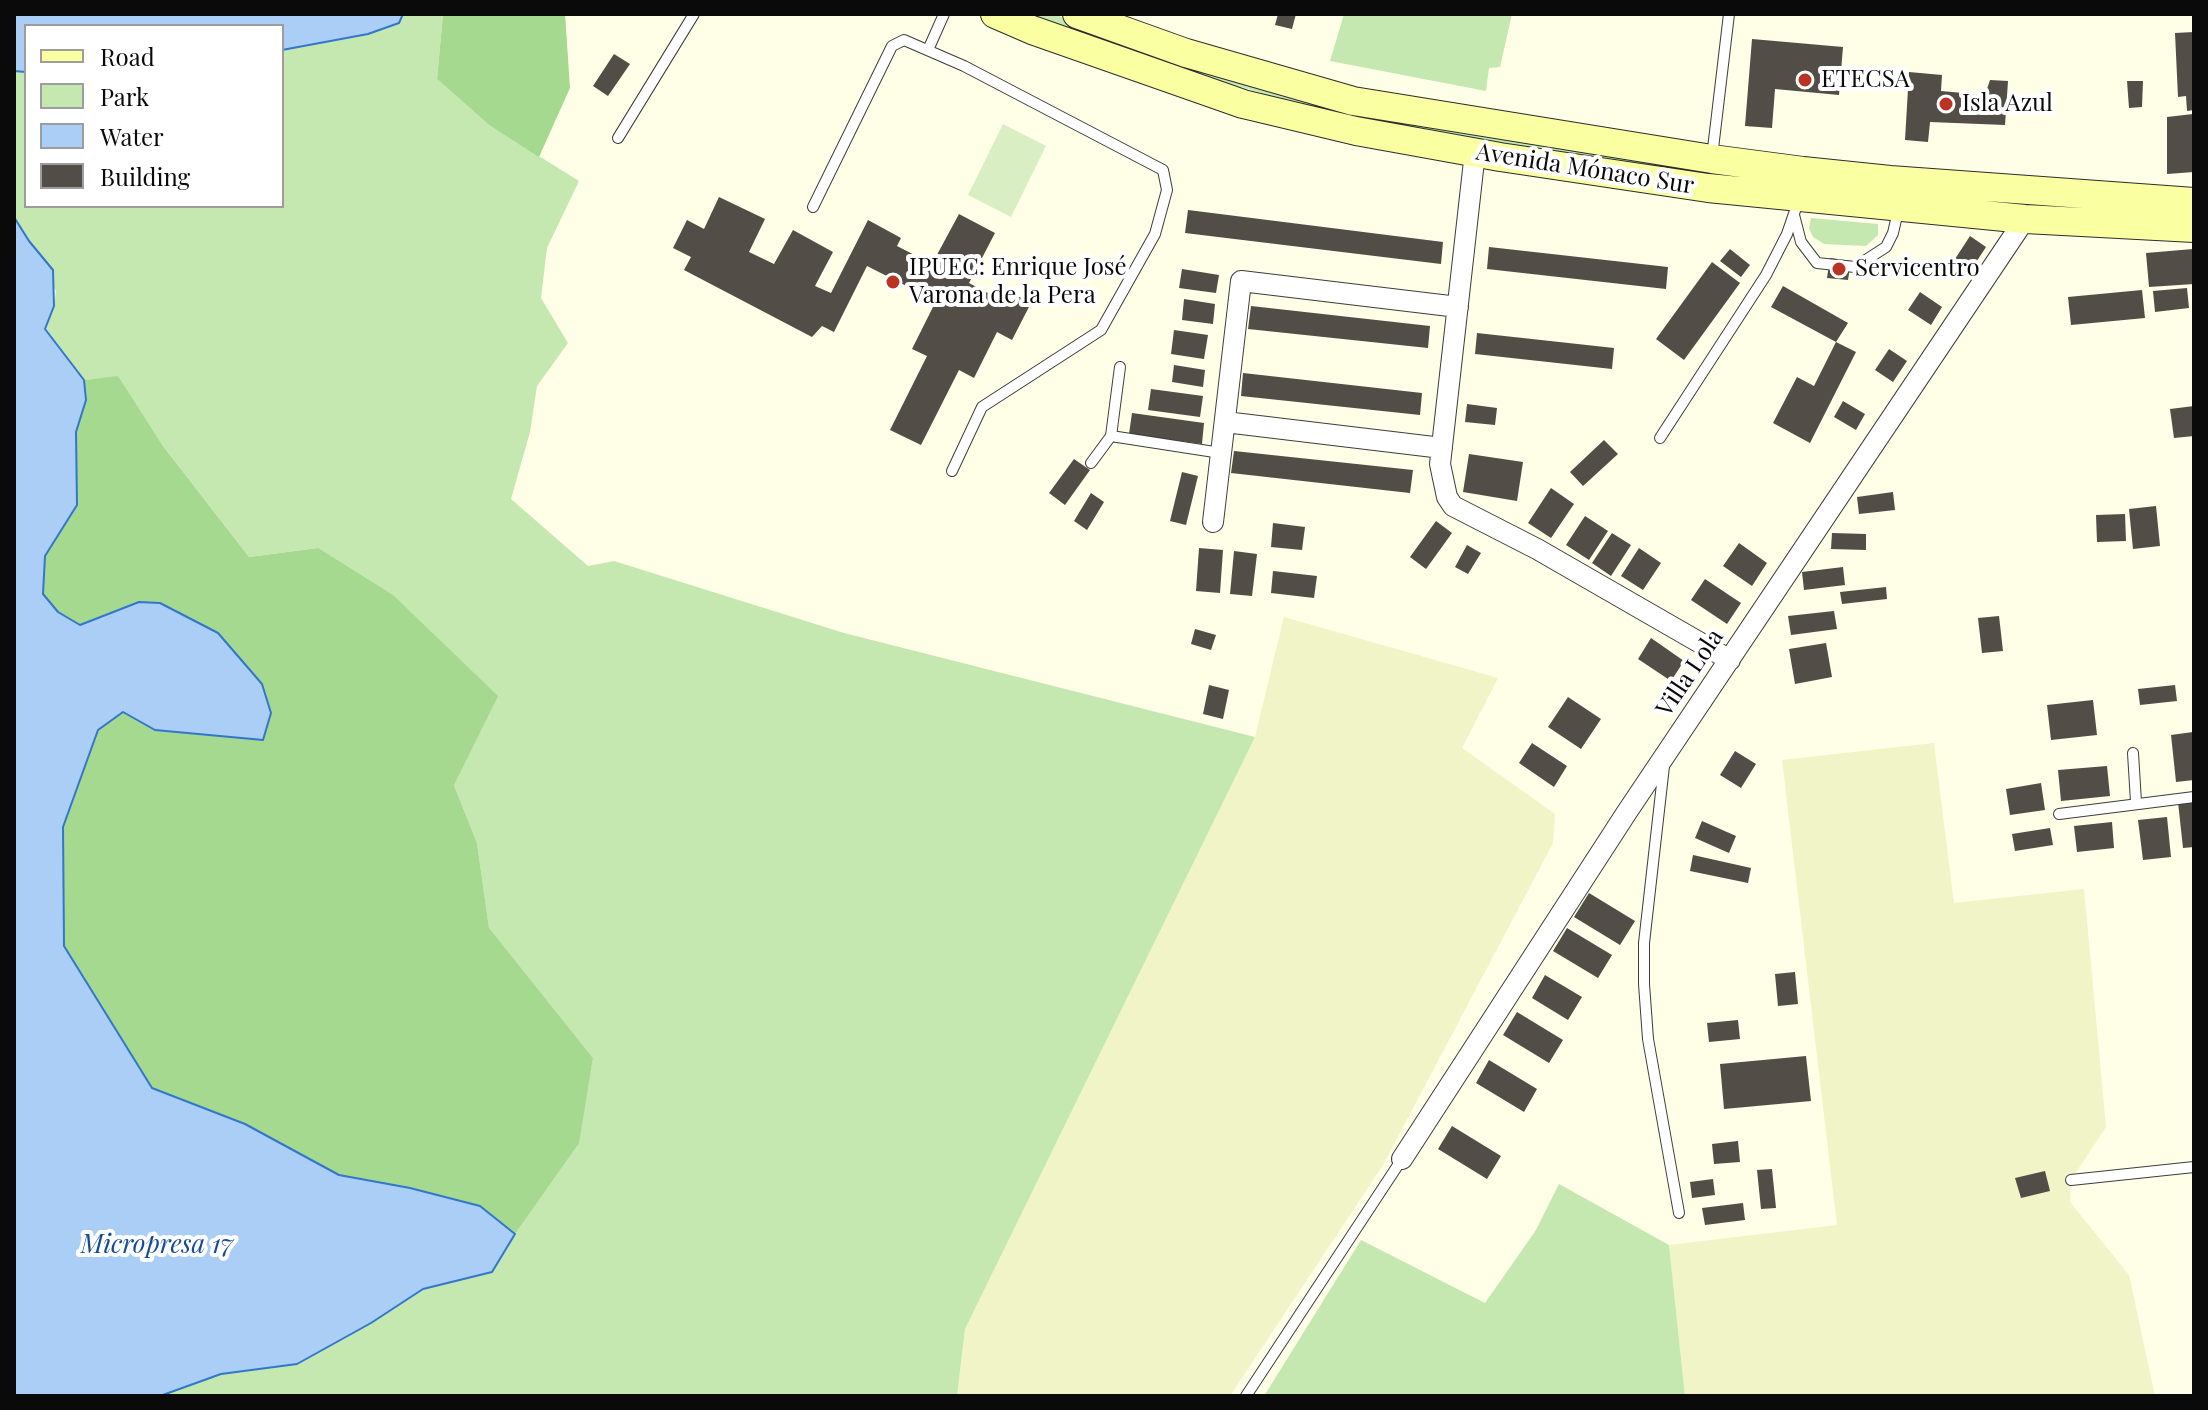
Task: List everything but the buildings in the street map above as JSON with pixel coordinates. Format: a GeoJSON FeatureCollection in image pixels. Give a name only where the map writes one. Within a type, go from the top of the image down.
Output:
{"type":"FeatureCollection","features":[{"type":"Feature","properties":{"kind":"main road","name":"Avenida Mónaco Sur"},"geometry":{"type":"LineString","coordinates":[[995,14],[1032,30],[1243,104],[1356,131],[1708,188],[1799,194],[2025,219],[2194,228]]}},
{"type":"Feature","properties":{"kind":"main road","name":"Avenida Mónaco Sur"},"geometry":{"type":"LineString","coordinates":[[1077,14],[1186,53],[1353,101],[1712,159],[1799,194],[2044,192],[2194,202]]}},
{"type":"Feature","properties":{"kind":"main road"},"geometry":{"type":"LineString","coordinates":[[1708,188],[1712,159]]}},
{"type":"Feature","properties":{"kind":"main road"},"geometry":{"type":"LineString","coordinates":[[2025,219],[2044,192]]}},
{"type":"Feature","properties":{"kind":"street"},"geometry":{"type":"LineString","coordinates":[[1475,152],[1442,448],[1442,483],[1447,497],[1453,506],[1525,542],[1730,660]]}},
{"type":"Feature","properties":{"kind":"street","name":"Villa Lola"},"geometry":{"type":"LineString","coordinates":[[1402,1159],[1665,756],[2025,219]]}},
{"type":"Feature","properties":{"kind":"street"},"geometry":{"type":"LineString","coordinates":[[1213,522],[1241,281],[1458,307]]}},
{"type":"Feature","properties":{"kind":"street"},"geometry":{"type":"LineString","coordinates":[[1225,422],[1442,448]]}},
{"type":"Feature","properties":{"kind":"lane"},"geometry":{"type":"LineString","coordinates":[[618,138],[694,14]]}},
{"type":"Feature","properties":{"kind":"lane"},"geometry":{"type":"LineString","coordinates":[[928,50],[944,14]]}},
{"type":"Feature","properties":{"kind":"lane"},"geometry":{"type":"LineString","coordinates":[[1712,159],[1729,14]]}},
{"type":"Feature","properties":{"kind":"lane"},"geometry":{"type":"LineString","coordinates":[[813,207],[892,46],[904,40],[964,66],[1163,170],[1167,190],[1155,234],[1101,330],[982,407],[952,471]]}},
{"type":"Feature","properties":{"kind":"lane"},"geometry":{"type":"LineString","coordinates":[[1799,194],[1801,242],[1817,263],[1855,267],[1886,247],[1899,207]]}},
{"type":"Feature","properties":{"kind":"lane"},"geometry":{"type":"LineString","coordinates":[[1660,438],[1766,275],[1787,234],[1799,194]]}},
{"type":"Feature","properties":{"kind":"lane"},"geometry":{"type":"LineString","coordinates":[[1091,463],[1111,436],[1120,367]]}},
{"type":"Feature","properties":{"kind":"lane"},"geometry":{"type":"LineString","coordinates":[[1111,436],[1221,453]]}},
{"type":"Feature","properties":{"kind":"lane"},"geometry":{"type":"LineString","coordinates":[[2133,753],[2136,802]]}},
{"type":"Feature","properties":{"kind":"lane"},"geometry":{"type":"LineString","coordinates":[[1665,756],[1644,943],[1644,984],[1648,1039],[1679,1213]]}},
{"type":"Feature","properties":{"kind":"lane"},"geometry":{"type":"LineString","coordinates":[[2059,814],[2194,797]]}},
{"type":"Feature","properties":{"kind":"lane"},"geometry":{"type":"LineString","coordinates":[[1246,1396],[1402,1159]]}},
{"type":"Feature","properties":{"kind":"lane"},"geometry":{"type":"LineString","coordinates":[[2071,1180],[2194,1167]]}},
{"type":"Feature","properties":{"kind":"green space"},"geometry":{"type":"Polygon","coordinates":[[[403,14],[443,14],[437,79],[489,125],[579,181],[547,248],[541,298],[568,343],[537,386],[530,432],[511,499],[588,566],[614,561],[844,633],[1255,737],[965,1329],[957,1396],[160,1396],[221,1374],[297,1364],[371,1323],[423,1289],[492,1272],[578,1143],[593,1058],[489,929],[477,843],[454,785],[318,548],[249,557],[163,446],[118,377],[84,380],[45,329],[56,291],[14,217],[14,71],[24,72],[24,208],[284,208],[284,50],[368,34],[399,23],[403,14]]]}},
{"type":"Feature","properties":{"kind":"green space"},"geometry":{"type":"Polygon","coordinates":[[[443,14],[565,14],[570,88],[539,157],[489,125],[437,79],[443,14]]]}},
{"type":"Feature","properties":{"kind":"green space"},"geometry":{"type":"Polygon","coordinates":[[[1030,14],[1053,14],[1187,64],[1687,168],[1686,174],[1349,119],[1184,70],[1030,14]]]}},
{"type":"Feature","properties":{"kind":"green space"},"geometry":{"type":"Polygon","coordinates":[[[1344,14],[1512,14],[1500,67],[1489,68],[1486,91],[1330,61],[1344,14]]]}},
{"type":"Feature","properties":{"kind":"green space"},"geometry":{"type":"Polygon","coordinates":[[[1003,124],[1046,146],[1011,217],[968,195],[1003,124]]]}},
{"type":"Feature","properties":{"kind":"green space"},"geometry":{"type":"Polygon","coordinates":[[[1811,218],[1878,224],[1878,235],[1866,246],[1824,244],[1813,237],[1809,228],[1811,218]]]}},
{"type":"Feature","properties":{"kind":"green space"},"geometry":{"type":"Polygon","coordinates":[[[118,376],[163,446],[249,557],[318,548],[393,595],[498,696],[454,785],[477,843],[489,928],[593,1058],[579,1143],[515,1234],[480,1206],[410,1188],[339,1175],[245,1124],[152,1088],[64,946],[63,827],[97,730],[123,712],[155,730],[262,740],[271,713],[139,602],[80,625],[58,612],[43,594],[45,556],[77,505],[76,432],[86,400],[84,380],[118,376]]]}},
{"type":"Feature","properties":{"kind":"green space"},"geometry":{"type":"Polygon","coordinates":[[[1284,617],[1498,678],[1462,748],[1555,814],[1553,843],[1383,1165],[1230,1396],[957,1396],[965,1329],[1255,737],[1284,617]]]}},
{"type":"Feature","properties":{"kind":"green space"},"geometry":{"type":"Polygon","coordinates":[[[1934,743],[1954,903],[2084,889],[2106,1127],[2071,1180],[2070,1202],[2129,1275],[2155,1396],[1685,1396],[1669,1245],[1837,1225],[1782,760],[1934,743]]]}},
{"type":"Feature","properties":{"kind":"green space"},"geometry":{"type":"Polygon","coordinates":[[[1559,1184],[1669,1245],[1685,1396],[1264,1396],[1361,1240],[1485,1303],[1536,1230],[1559,1184]]]}},
{"type":"Feature","properties":{"kind":"water"},"geometry":{"type":"Polygon","coordinates":[[[14,14],[403,14],[399,23],[368,34],[284,50],[284,24],[24,24],[24,72],[14,71],[14,14]]]}},
{"type":"Feature","properties":{"kind":"water","name":"Micropresa 17"},"geometry":{"type":"Polygon","coordinates":[[[14,217],[53,270],[54,306],[45,329],[84,380],[86,400],[76,432],[77,505],[45,556],[43,594],[58,612],[80,625],[139,602],[160,603],[218,633],[262,684],[271,713],[263,740],[155,730],[123,712],[98,730],[63,827],[64,946],[152,1088],[245,1124],[339,1175],[410,1188],[480,1206],[515,1234],[492,1272],[423,1289],[371,1323],[297,1364],[221,1374],[160,1396],[14,1396],[14,217]]]}},
{"type":"Feature","properties":{"kind":"place","name":"ETECSA"},"geometry":{"type":"Point","coordinates":[1805,80]}},
{"type":"Feature","properties":{"kind":"place","name":"Isla Azul"},"geometry":{"type":"Point","coordinates":[1946,104]}},
{"type":"Feature","properties":{"kind":"place","name":"Servicentro"},"geometry":{"type":"Point","coordinates":[1839,269]}},
{"type":"Feature","properties":{"kind":"place","name":"IPUEC: Enrique José Varona de la Pera"},"geometry":{"type":"Point","coordinates":[893,282]}}]}
